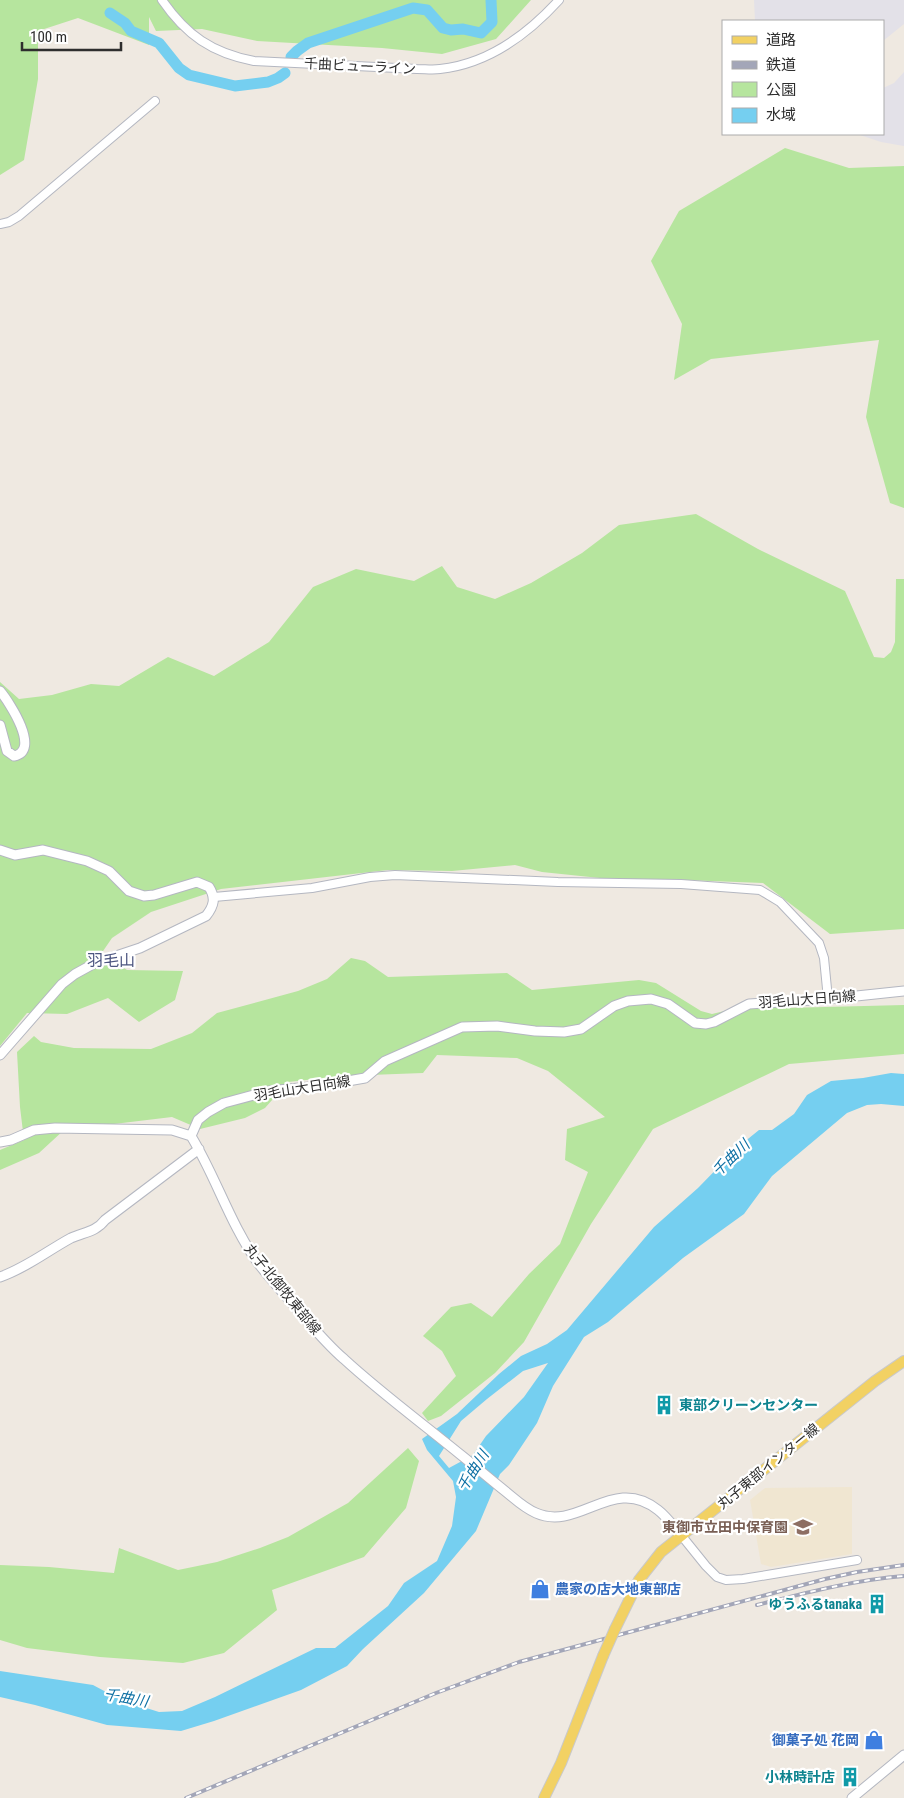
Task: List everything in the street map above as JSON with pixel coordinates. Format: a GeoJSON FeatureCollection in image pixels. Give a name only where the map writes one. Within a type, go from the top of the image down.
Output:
{"type":"FeatureCollection","features":[{"type":"Feature","properties":{"kind":"main road"},"geometry":{"type":"LineString","coordinates":[[0,691],[11,706],[23,734],[25,744],[24,751],[21,754],[14,756],[7,750],[0,725]]}},
{"type":"Feature","properties":{"kind":"main road"},"geometry":{"type":"LineString","coordinates":[[0,850],[15,855],[43,850],[87,861],[109,871],[129,891],[144,896],[154,895],[197,882],[209,887],[214,897],[212,909],[206,916],[140,948],[95,964],[75,974],[62,984],[0,1055]]}},
{"type":"Feature","properties":{"kind":"main road","name":"羽毛山大日向線"},"geometry":{"type":"LineString","coordinates":[[191,1136],[198,1120],[224,1103],[269,1091],[319,1086],[365,1078],[391,1058],[462,1027],[497,1026],[534,1031],[564,1032],[581,1029],[614,1006],[628,1001],[651,999],[668,1004],[695,1023],[706,1024],[714,1022],[749,1004],[828,999],[904,991]]}},
{"type":"Feature","properties":{"kind":"main road"},"geometry":{"type":"LineString","coordinates":[[0,1142],[11,1140],[34,1130],[55,1128],[172,1130],[191,1136]]}},
{"type":"Feature","properties":{"kind":"main road","name":"丸子北御牧東部線"},"geometry":{"type":"LineString","coordinates":[[191,1136],[238,1232],[264,1271],[328,1345],[344,1360],[514,1498],[536,1513],[546,1517],[557,1518],[572,1515],[607,1501],[621,1498],[632,1499],[658,1510],[681,1535]]}},
{"type":"Feature","properties":{"kind":"main road"},"geometry":{"type":"LineString","coordinates":[[0,1277],[38,1260],[72,1238],[99,1228],[105,1220],[199,1149]]}},
{"type":"Feature","properties":{"kind":"main road","name":"丸子東部インター線"},"geometry":{"type":"LineString","coordinates":[[544,1798],[561,1763],[615,1628],[639,1580],[661,1552],[875,1381],[904,1360]]}},
{"type":"Feature","properties":{"kind":"main road"},"geometry":{"type":"LineString","coordinates":[[852,1798],[904,1754]]}},
{"type":"Feature","properties":{"kind":"street","name":"千曲ビューライン"},"geometry":{"type":"LineString","coordinates":[[162,0],[178,22],[199,40],[212,48],[237,58],[254,61],[417,69],[441,69],[490,55],[522,34],[559,0]]}},
{"type":"Feature","properties":{"kind":"street"},"geometry":{"type":"LineString","coordinates":[[0,224],[9,222],[19,216],[155,101]]}},
{"type":"Feature","properties":{"kind":"street"},"geometry":{"type":"LineString","coordinates":[[214,897],[312,888],[370,876],[395,875],[558,882],[681,884],[760,890],[780,902],[819,943],[824,958],[828,999]]}},
{"type":"Feature","properties":{"kind":"street"},"geometry":{"type":"LineString","coordinates":[[681,1535],[710,1571],[726,1580],[743,1579],[857,1560]]}},
{"type":"Feature","properties":{"kind":"shaded area"},"geometry":{"type":"Polygon","coordinates":[[[754,0],[904,0],[904,24],[884,40],[884,20],[755,20],[754,0]]]}},
{"type":"Feature","properties":{"kind":"shaded area"},"geometry":{"type":"Polygon","coordinates":[[[904,72],[904,146],[881,142],[860,135],[884,135],[884,88],[894,83],[904,72]]]}},
{"type":"Feature","properties":{"kind":"shaded area","name":"東御市立田中保育園"},"geometry":{"type":"Polygon","coordinates":[[[852,1487],[852,1554],[771,1567],[761,1564],[750,1500],[765,1488],[852,1487]]]}},
{"type":"Feature","properties":{"kind":"green space"},"geometry":{"type":"Polygon","coordinates":[[[0,0],[531,0],[496,39],[442,54],[382,48],[257,41],[202,29],[156,31],[149,17],[149,45],[78,18],[38,31],[38,79],[24,160],[0,175],[0,0]]]}},
{"type":"Feature","properties":{"kind":"green space"},"geometry":{"type":"Polygon","coordinates":[[[785,148],[849,168],[904,166],[904,508],[890,503],[866,417],[879,340],[711,359],[674,380],[682,324],[651,261],[679,211],[785,148]]]}},
{"type":"Feature","properties":{"kind":"green space"},"geometry":{"type":"Polygon","coordinates":[[[696,514],[758,549],[845,591],[874,657],[884,658],[891,652],[895,642],[896,579],[904,579],[904,929],[830,934],[763,883],[659,879],[619,880],[542,872],[515,865],[452,871],[388,870],[221,889],[151,912],[112,938],[101,954],[127,970],[183,971],[175,1000],[139,1022],[108,998],[67,1014],[27,1013],[0,1046],[0,682],[19,699],[52,695],[91,684],[119,686],[168,657],[214,676],[269,642],[313,587],[356,569],[414,581],[442,566],[457,587],[495,599],[531,583],[582,553],[619,525],[696,514]]]}},
{"type":"Feature","properties":{"kind":"green space"},"geometry":{"type":"Polygon","coordinates":[[[351,958],[365,961],[388,977],[507,973],[532,990],[639,980],[656,983],[701,1011],[712,1014],[745,1006],[786,1008],[904,1005],[904,1054],[789,1064],[653,1129],[591,1224],[524,1342],[495,1373],[441,1416],[428,1421],[422,1413],[456,1376],[442,1351],[423,1336],[451,1307],[471,1303],[492,1317],[529,1274],[560,1244],[588,1172],[565,1160],[567,1129],[605,1117],[548,1071],[517,1058],[437,1055],[423,1073],[343,1076],[288,1082],[265,1108],[245,1118],[200,1129],[172,1117],[64,1130],[39,1153],[0,1170],[0,1150],[24,1140],[17,1052],[34,1036],[41,1042],[74,1048],[151,1049],[192,1033],[217,1013],[298,991],[327,979],[351,958]]]}},
{"type":"Feature","properties":{"kind":"green space"},"geometry":{"type":"Polygon","coordinates":[[[408,1448],[419,1461],[406,1508],[364,1557],[272,1590],[277,1610],[224,1653],[183,1663],[100,1657],[27,1648],[0,1640],[0,1565],[114,1573],[119,1548],[178,1570],[217,1562],[288,1537],[348,1503],[408,1448]]]}},
{"type":"Feature","properties":{"kind":"water","name":"千曲川"},"geometry":{"type":"Polygon","coordinates":[[[891,1073],[904,1074],[904,1106],[867,1105],[847,1113],[772,1176],[744,1214],[683,1258],[608,1322],[584,1337],[553,1386],[537,1423],[509,1465],[500,1474],[476,1531],[424,1593],[347,1666],[301,1690],[181,1731],[107,1725],[0,1697],[0,1671],[93,1685],[121,1700],[159,1712],[182,1711],[316,1648],[335,1648],[388,1606],[404,1583],[437,1561],[452,1526],[456,1497],[453,1481],[427,1450],[422,1439],[457,1414],[521,1356],[547,1344],[567,1330],[654,1227],[698,1188],[738,1147],[759,1130],[772,1130],[794,1114],[807,1095],[831,1081],[891,1073]],[[548,1363],[523,1371],[461,1421],[439,1456],[449,1468],[473,1455],[486,1436],[524,1397],[548,1363]]]}},
{"type":"Feature","properties":{"kind":"waterway"},"geometry":{"type":"LineString","coordinates":[[291,57],[308,43],[413,8],[427,10],[443,28],[451,30],[463,29],[481,33],[492,22],[491,0]]}},
{"type":"Feature","properties":{"kind":"waterway"},"geometry":{"type":"LineString","coordinates":[[110,13],[125,23],[131,31],[159,43],[179,68],[189,75],[235,86],[268,82],[285,73]]}},
{"type":"Feature","properties":{"kind":"railway"},"geometry":{"type":"LineString","coordinates":[[186,1798],[436,1693],[519,1662],[825,1579],[904,1565]]}},
{"type":"Feature","properties":{"kind":"railway"},"geometry":{"type":"LineString","coordinates":[[757,1605],[848,1584],[904,1576]]}},
{"type":"Feature","properties":{"kind":"place","name":"東部クリーンセンター"},"geometry":{"type":"Point","coordinates":[664,1405]}},
{"type":"Feature","properties":{"kind":"place","name":"東御市立田中保育園"},"geometry":{"type":"Point","coordinates":[803,1527]}},
{"type":"Feature","properties":{"kind":"place","name":"農家の店大地東部店"},"geometry":{"type":"Point","coordinates":[540,1589]}},
{"type":"Feature","properties":{"kind":"place","name":"ゆうふるtanaka"},"geometry":{"type":"Point","coordinates":[877,1604]}},
{"type":"Feature","properties":{"kind":"place","name":"御菓子処 花岡"},"geometry":{"type":"Point","coordinates":[874,1740]}},
{"type":"Feature","properties":{"kind":"place","name":"小林時計店"},"geometry":{"type":"Point","coordinates":[850,1777]}},
{"type":"Feature","properties":{"kind":"district","name":"羽毛山"},"geometry":{"type":"Point","coordinates":[111,960]}}]}
